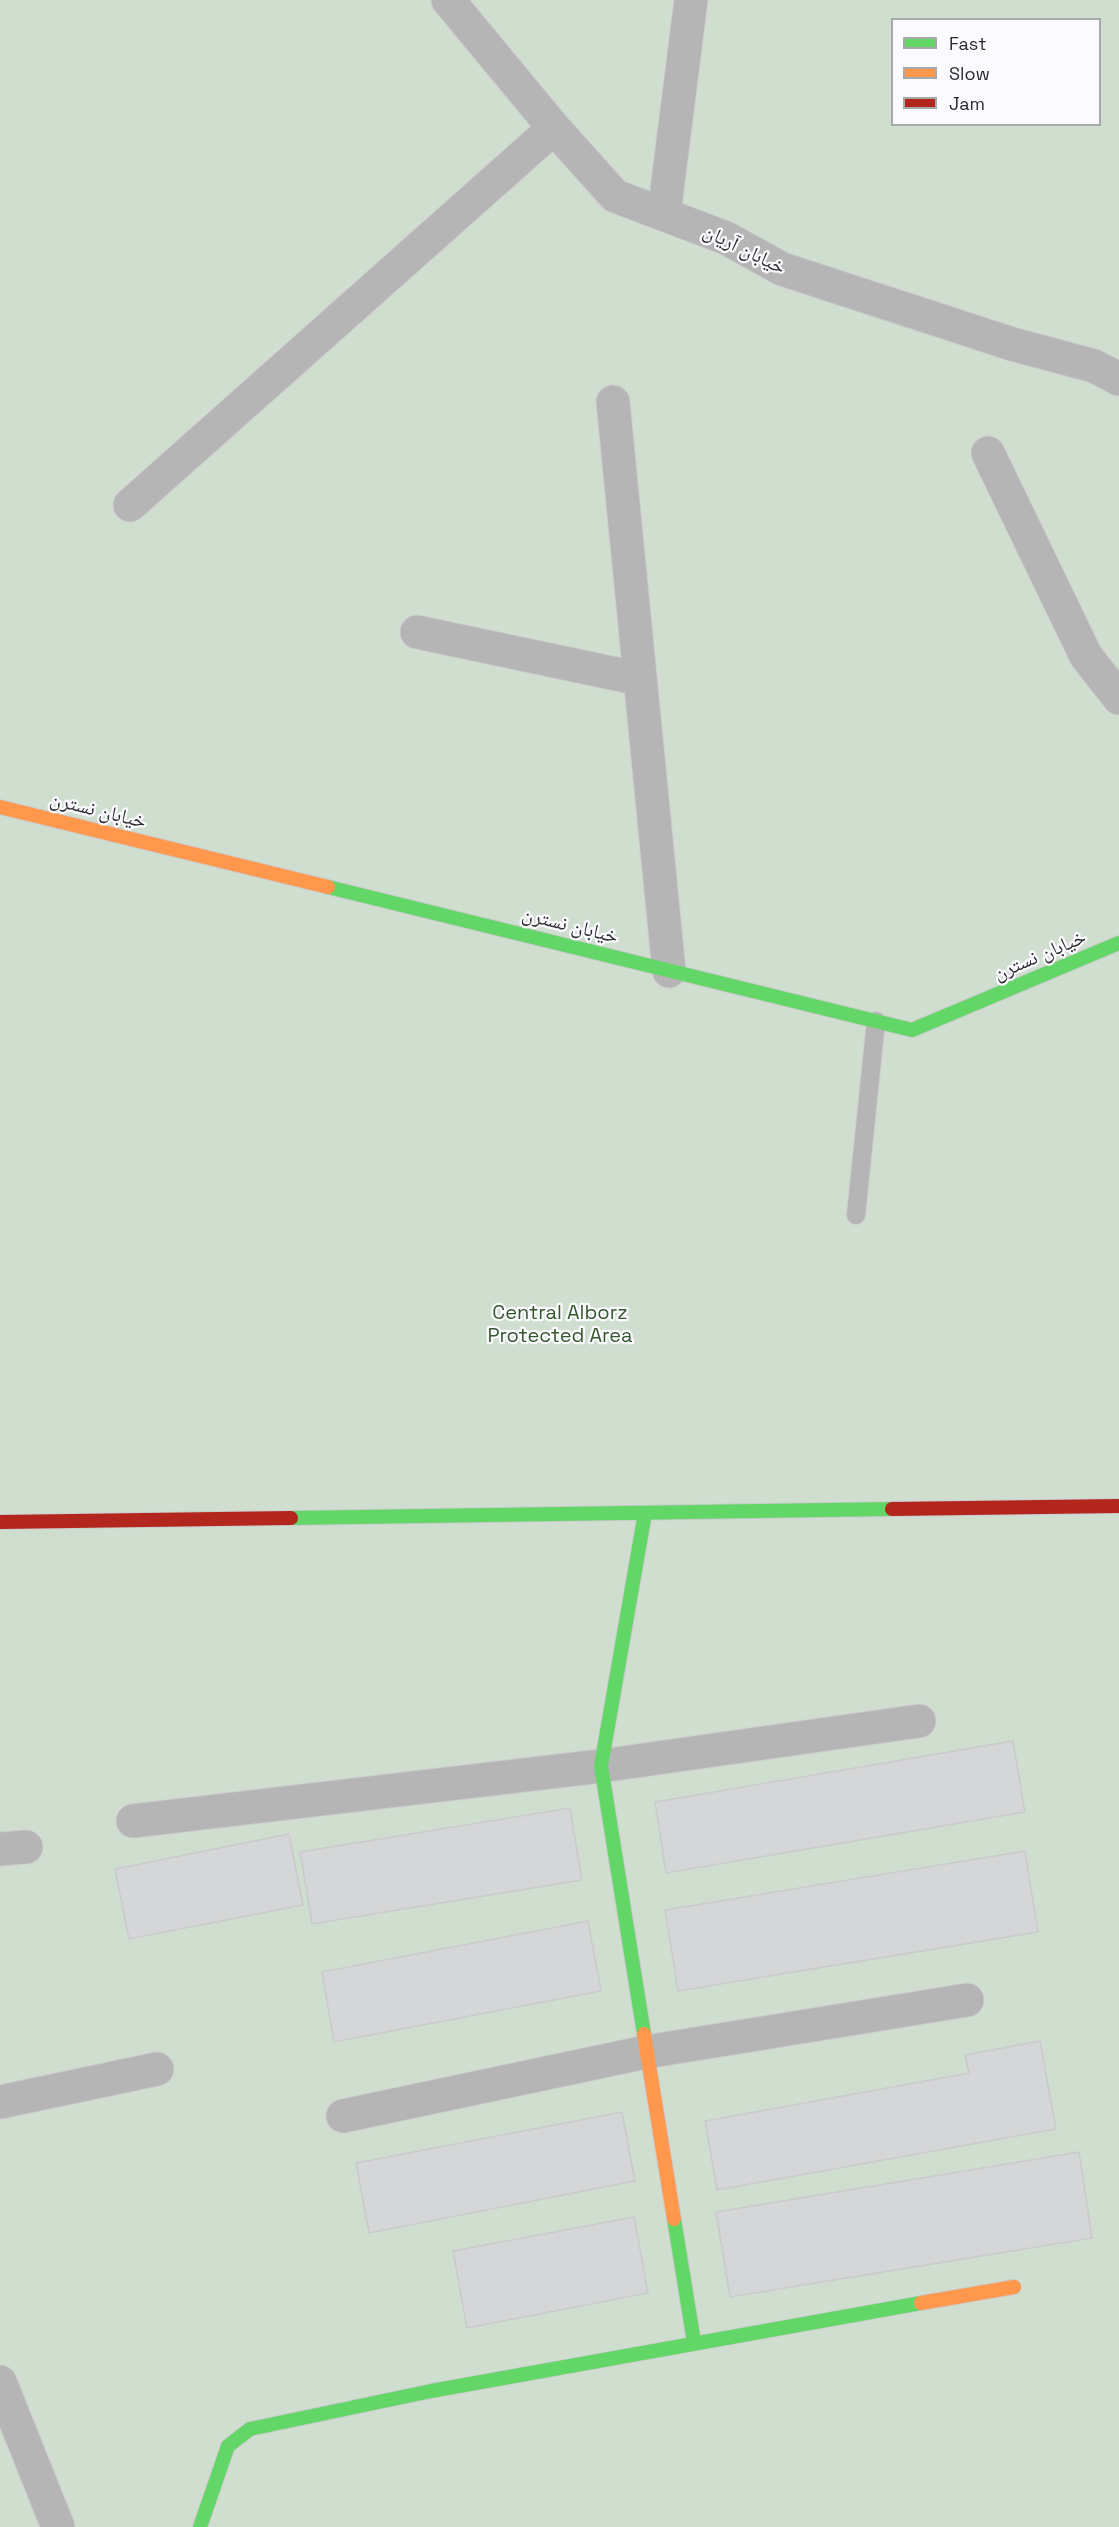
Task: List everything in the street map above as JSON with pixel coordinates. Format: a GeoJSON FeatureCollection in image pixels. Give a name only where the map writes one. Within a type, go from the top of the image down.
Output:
{"type":"FeatureCollection","features":[{"type":"Feature","properties":{"kind":"street","name":"خیابان آریان"},"geometry":{"type":"LineString","coordinates":[[447,0],[554,128],[615,196],[726,238],[782,270],[1012,344],[1094,366],[1119,379]]}},
{"type":"Feature","properties":{"kind":"street"},"geometry":{"type":"LineString","coordinates":[[664,214],[691,0]]}},
{"type":"Feature","properties":{"kind":"street"},"geometry":{"type":"LineString","coordinates":[[130,505],[554,128]]}},
{"type":"Feature","properties":{"kind":"street"},"geometry":{"type":"LineString","coordinates":[[612,402],[669,971]]}},
{"type":"Feature","properties":{"kind":"street"},"geometry":{"type":"LineString","coordinates":[[988,453],[1086,656],[1119,698]]}},
{"type":"Feature","properties":{"kind":"street"},"geometry":{"type":"LineString","coordinates":[[417,632],[640,679]]}},
{"type":"Feature","properties":{"kind":"street","name":"خیابان نسترن"},"geometry":{"type":"LineString","coordinates":[[0,807],[912,1030],[1119,943]]}},
{"type":"Feature","properties":{"kind":"street"},"geometry":{"type":"LineString","coordinates":[[0,1522],[1119,1506]]}},
{"type":"Feature","properties":{"kind":"street"},"geometry":{"type":"LineString","coordinates":[[645,1513],[602,1766],[694,2342]]}},
{"type":"Feature","properties":{"kind":"street"},"geometry":{"type":"LineString","coordinates":[[133,1821],[602,1766],[918,1721]]}},
{"type":"Feature","properties":{"kind":"street"},"geometry":{"type":"LineString","coordinates":[[343,2116],[646,2052],[967,2000]]}},
{"type":"Feature","properties":{"kind":"street"},"geometry":{"type":"LineString","coordinates":[[0,2102],[157,2070]]}},
{"type":"Feature","properties":{"kind":"street"},"geometry":{"type":"LineString","coordinates":[[200,2527],[228,2446],[250,2429],[442,2389],[694,2342],[1014,2287]]}},
{"type":"Feature","properties":{"kind":"street"},"geometry":{"type":"LineString","coordinates":[[0,2382],[58,2527]]}},
{"type":"Feature","properties":{"kind":"lane"},"geometry":{"type":"LineString","coordinates":[[856,1215],[876,1022]]}},
{"type":"Feature","properties":{"kind":"green space","name":"Central Alborz Protected Area"},"geometry":{"type":"Polygon","coordinates":[[[0,0],[1119,0],[1119,2527],[0,2527],[0,0]]]}},
{"type":"Feature","properties":{"kind":"building"},"geometry":{"type":"Polygon","coordinates":[[[1013,1741],[1025,1812],[666,1873],[655,1802],[1013,1741]]]}},
{"type":"Feature","properties":{"kind":"building"},"geometry":{"type":"Polygon","coordinates":[[[570,1808],[582,1880],[312,1924],[300,1852],[570,1808]]]}},
{"type":"Feature","properties":{"kind":"building"},"geometry":{"type":"Polygon","coordinates":[[[289,1834],[303,1905],[129,1939],[115,1869],[289,1834]]]}},
{"type":"Feature","properties":{"kind":"building"},"geometry":{"type":"Polygon","coordinates":[[[1025,1851],[1038,1932],[678,1991],[665,1910],[1025,1851]]]}},
{"type":"Feature","properties":{"kind":"building"},"geometry":{"type":"Polygon","coordinates":[[[588,1921],[601,1991],[334,2042],[322,1972],[588,1921]]]}},
{"type":"Feature","properties":{"kind":"building"},"geometry":{"type":"Polygon","coordinates":[[[1040,2041],[1056,2129],[717,2190],[705,2121],[969,2073],[965,2055],[1040,2041]]]}},
{"type":"Feature","properties":{"kind":"building"},"geometry":{"type":"Polygon","coordinates":[[[622,2112],[635,2181],[369,2233],[356,2163],[622,2112]]]}},
{"type":"Feature","properties":{"kind":"building"},"geometry":{"type":"Polygon","coordinates":[[[1079,2152],[1092,2238],[730,2297],[716,2212],[1079,2152]]]}},
{"type":"Feature","properties":{"kind":"building"},"geometry":{"type":"Polygon","coordinates":[[[634,2217],[648,2293],[467,2328],[453,2251],[634,2217]]]}},
{"type":"Feature","properties":{"kind":"traffic: fast"},"geometry":{"type":"LineString","coordinates":[[328,887],[912,1030],[1119,943]]}},
{"type":"Feature","properties":{"kind":"traffic: fast"},"geometry":{"type":"LineString","coordinates":[[291,1518],[892,1509]]}},
{"type":"Feature","properties":{"kind":"traffic: fast"},"geometry":{"type":"LineString","coordinates":[[644,2034],[601,1766],[645,1513]]}},
{"type":"Feature","properties":{"kind":"traffic: fast"},"geometry":{"type":"LineString","coordinates":[[674,2219],[694,2342]]}},
{"type":"Feature","properties":{"kind":"traffic: fast"},"geometry":{"type":"LineString","coordinates":[[200,2527],[228,2446],[250,2429],[431,2391],[921,2303]]}},
{"type":"Feature","properties":{"kind":"traffic: slow"},"geometry":{"type":"LineString","coordinates":[[0,807],[328,887]]}},
{"type":"Feature","properties":{"kind":"traffic: slow"},"geometry":{"type":"LineString","coordinates":[[644,2034],[674,2219]]}},
{"type":"Feature","properties":{"kind":"traffic: slow"},"geometry":{"type":"LineString","coordinates":[[921,2303],[1014,2287]]}},
{"type":"Feature","properties":{"kind":"traffic: jam"},"geometry":{"type":"LineString","coordinates":[[892,1509],[1119,1506]]}},
{"type":"Feature","properties":{"kind":"traffic: jam"},"geometry":{"type":"LineString","coordinates":[[0,1522],[291,1518]]}}]}
